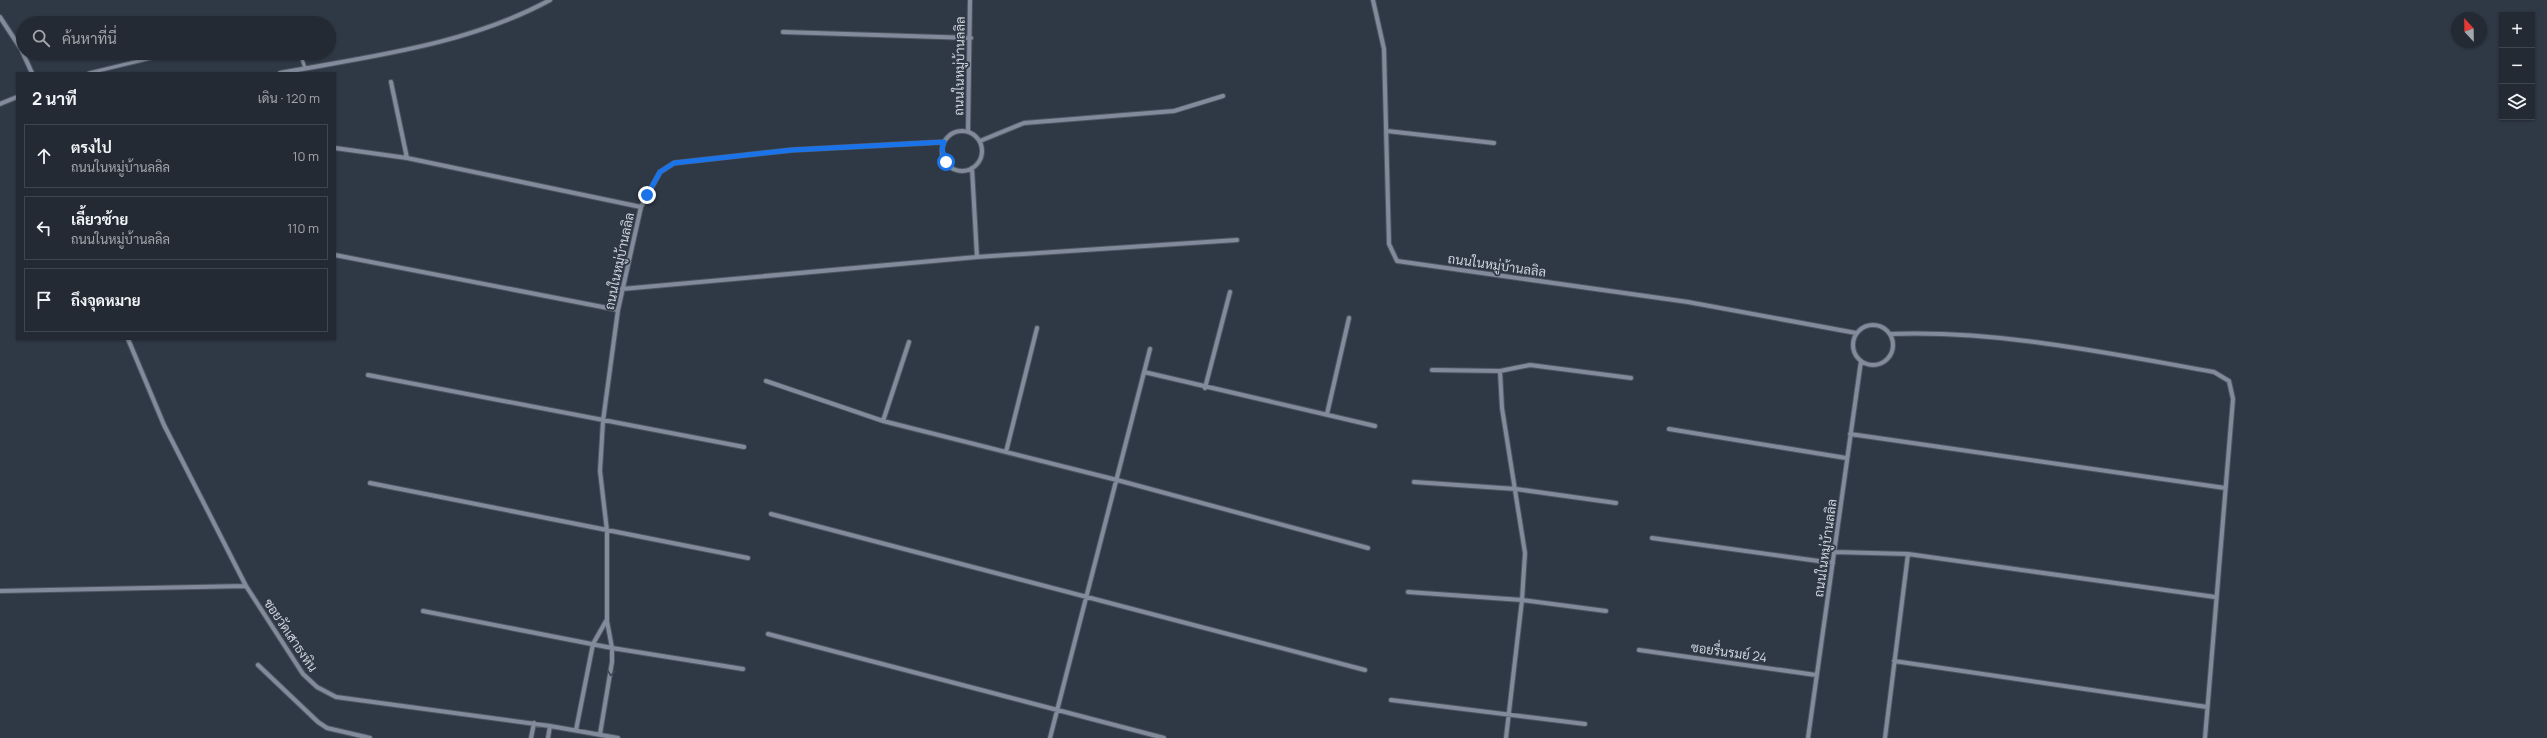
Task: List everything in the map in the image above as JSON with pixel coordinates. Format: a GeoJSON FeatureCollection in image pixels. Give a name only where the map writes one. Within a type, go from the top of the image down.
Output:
{"type":"FeatureCollection","features":[{"type":"Feature","properties":{"kind":"street"},"geometry":{"type":"LineString","coordinates":[[285,72],[442,42],[534,8],[550,0]]}},
{"type":"Feature","properties":{"kind":"street","name":"ถนนในหมู่บ้านลลิล"},"geometry":{"type":"LineString","coordinates":[[968,132],[970,0]]}},
{"type":"Feature","properties":{"kind":"street","name":"ถนนในหมู่บ้านลลิล"},"geometry":{"type":"LineString","coordinates":[[1373,0],[1384,49],[1387,131],[1388,244],[1397,262],[1688,302],[1856,333]]}},
{"type":"Feature","properties":{"kind":"street"},"geometry":{"type":"LineString","coordinates":[[0,17],[16,41]]}},
{"type":"Feature","properties":{"kind":"street"},"geometry":{"type":"LineString","coordinates":[[783,32],[970,38]]}},
{"type":"Feature","properties":{"kind":"street"},"geometry":{"type":"LineString","coordinates":[[26,60],[32,72]]}},
{"type":"Feature","properties":{"kind":"street"},"geometry":{"type":"LineString","coordinates":[[391,82],[407,158]]}},
{"type":"Feature","properties":{"kind":"street"},"geometry":{"type":"LineString","coordinates":[[944,142],[943,156],[951,167],[958,170],[972,168],[979,161],[982,151],[980,141],[1024,123],[1174,111],[1223,96]]}},
{"type":"Feature","properties":{"kind":"street"},"geometry":{"type":"LineString","coordinates":[[0,104],[16,97]]}},
{"type":"Feature","properties":{"kind":"street"},"geometry":{"type":"LineString","coordinates":[[1387,131],[1494,143]]}},
{"type":"Feature","properties":{"kind":"street","name":"ถนนในหมู่บ้านลลิล"},"geometry":{"type":"LineString","coordinates":[[600,734],[610,681],[612,648],[606,621],[607,531],[600,471],[603,421],[622,289],[641,207],[660,172],[674,163],[792,150],[944,142],[954,133],[968,132],[980,141]]}},
{"type":"Feature","properties":{"kind":"street"},"geometry":{"type":"LineString","coordinates":[[336,148],[407,158],[641,207]]}},
{"type":"Feature","properties":{"kind":"street"},"geometry":{"type":"LineString","coordinates":[[972,168],[977,257]]}},
{"type":"Feature","properties":{"kind":"street"},"geometry":{"type":"LineString","coordinates":[[622,289],[977,257],[1237,240]]}},
{"type":"Feature","properties":{"kind":"street"},"geometry":{"type":"LineString","coordinates":[[336,255],[618,310]]}},
{"type":"Feature","properties":{"kind":"street"},"geometry":{"type":"LineString","coordinates":[[1205,388],[1230,292]]}},
{"type":"Feature","properties":{"kind":"street"},"geometry":{"type":"LineString","coordinates":[[1327,414],[1349,318]]}},
{"type":"Feature","properties":{"kind":"street"},"geometry":{"type":"LineString","coordinates":[[1869,324],[1884,328],[1890,334],[1893,341],[1890,357],[1876,365],[1861,361],[1852,348],[1856,333],[1869,324]]}},
{"type":"Feature","properties":{"kind":"street"},"geometry":{"type":"LineString","coordinates":[[1006,452],[1037,328]]}},
{"type":"Feature","properties":{"kind":"street"},"geometry":{"type":"LineString","coordinates":[[1890,334],[1938,332],[2078,348],[2214,372],[2229,381],[2233,399],[2215,597],[2205,738]]}},
{"type":"Feature","properties":{"kind":"street","name":"ซอยวัดเสาธงหิน"},"geometry":{"type":"LineString","coordinates":[[128,340],[164,425],[246,586],[303,674],[317,687],[336,697],[534,723],[618,738]]}},
{"type":"Feature","properties":{"kind":"street"},"geometry":{"type":"LineString","coordinates":[[883,422],[909,342]]}},
{"type":"Feature","properties":{"kind":"street"},"geometry":{"type":"LineString","coordinates":[[1050,738],[1150,348]]}},
{"type":"Feature","properties":{"kind":"street","name":"ถนนในหมู่บ้านลลิล"},"geometry":{"type":"LineString","coordinates":[[1808,738],[1816,675],[1834,563],[1834,552],[1846,458],[1861,361]]}},
{"type":"Feature","properties":{"kind":"street"},"geometry":{"type":"LineString","coordinates":[[1432,370],[1500,370],[1530,365],[1632,378]]}},
{"type":"Feature","properties":{"kind":"street"},"geometry":{"type":"LineString","coordinates":[[1500,370],[1502,408],[1525,553],[1522,600],[1506,738]]}},
{"type":"Feature","properties":{"kind":"street"},"geometry":{"type":"LineString","coordinates":[[1144,372],[1205,388],[1327,414],[1375,426]]}},
{"type":"Feature","properties":{"kind":"street"},"geometry":{"type":"LineString","coordinates":[[368,375],[744,448]]}},
{"type":"Feature","properties":{"kind":"street"},"geometry":{"type":"LineString","coordinates":[[766,381],[883,422],[1117,480],[1368,548]]}},
{"type":"Feature","properties":{"kind":"street"},"geometry":{"type":"LineString","coordinates":[[1669,429],[1846,458]]}},
{"type":"Feature","properties":{"kind":"street"},"geometry":{"type":"LineString","coordinates":[[1850,434],[2225,488]]}},
{"type":"Feature","properties":{"kind":"street"},"geometry":{"type":"LineString","coordinates":[[1414,482],[1516,489],[1616,502]]}},
{"type":"Feature","properties":{"kind":"street"},"geometry":{"type":"LineString","coordinates":[[370,483],[748,558]]}},
{"type":"Feature","properties":{"kind":"street"},"geometry":{"type":"LineString","coordinates":[[771,514],[1365,670]]}},
{"type":"Feature","properties":{"kind":"street"},"geometry":{"type":"LineString","coordinates":[[1652,538],[1834,563]]}},
{"type":"Feature","properties":{"kind":"street"},"geometry":{"type":"LineString","coordinates":[[1834,552],[1908,554],[2215,597]]}},
{"type":"Feature","properties":{"kind":"street"},"geometry":{"type":"LineString","coordinates":[[1885,738],[1908,554]]}},
{"type":"Feature","properties":{"kind":"street"},"geometry":{"type":"LineString","coordinates":[[0,591],[246,586]]}},
{"type":"Feature","properties":{"kind":"street"},"geometry":{"type":"LineString","coordinates":[[1408,592],[1522,600],[1606,611]]}},
{"type":"Feature","properties":{"kind":"street"},"geometry":{"type":"LineString","coordinates":[[423,611],[612,648],[743,669]]}},
{"type":"Feature","properties":{"kind":"street","name":"ถนนในหมู่บ้านลลิล"},"geometry":{"type":"LineString","coordinates":[[576,730],[593,644],[606,621]]}},
{"type":"Feature","properties":{"kind":"street"},"geometry":{"type":"LineString","coordinates":[[768,634],[1164,738]]}},
{"type":"Feature","properties":{"kind":"street","name":"ซอยรื่นรมย์ 24"},"geometry":{"type":"LineString","coordinates":[[1639,650],[1816,675]]}},
{"type":"Feature","properties":{"kind":"street"},"geometry":{"type":"LineString","coordinates":[[1894,660],[2207,706]]}},
{"type":"Feature","properties":{"kind":"street"},"geometry":{"type":"LineString","coordinates":[[258,664],[318,722],[327,728],[370,738]]}},
{"type":"Feature","properties":{"kind":"street"},"geometry":{"type":"LineString","coordinates":[[1391,700],[1508,716],[1585,724]]}},
{"type":"Feature","properties":{"kind":"street"},"geometry":{"type":"LineString","coordinates":[[531,738],[534,723]]}},
{"type":"Feature","properties":{"kind":"street"},"geometry":{"type":"LineString","coordinates":[[548,738],[550,726]]}},
{"type":"Feature","properties":{"kind":"lane"},"geometry":{"type":"LineString","coordinates":[[93,72],[143,60]]}},
{"type":"Feature","properties":{"kind":"lane"},"geometry":{"type":"LineString","coordinates":[[302,60],[305,68]]}},
{"type":"Feature","properties":{"kind":"route"},"geometry":{"type":"LineString","coordinates":[[647,195],[660,172],[674,163],[792,150],[944,142],[942,149],[946,162]]}}]}
